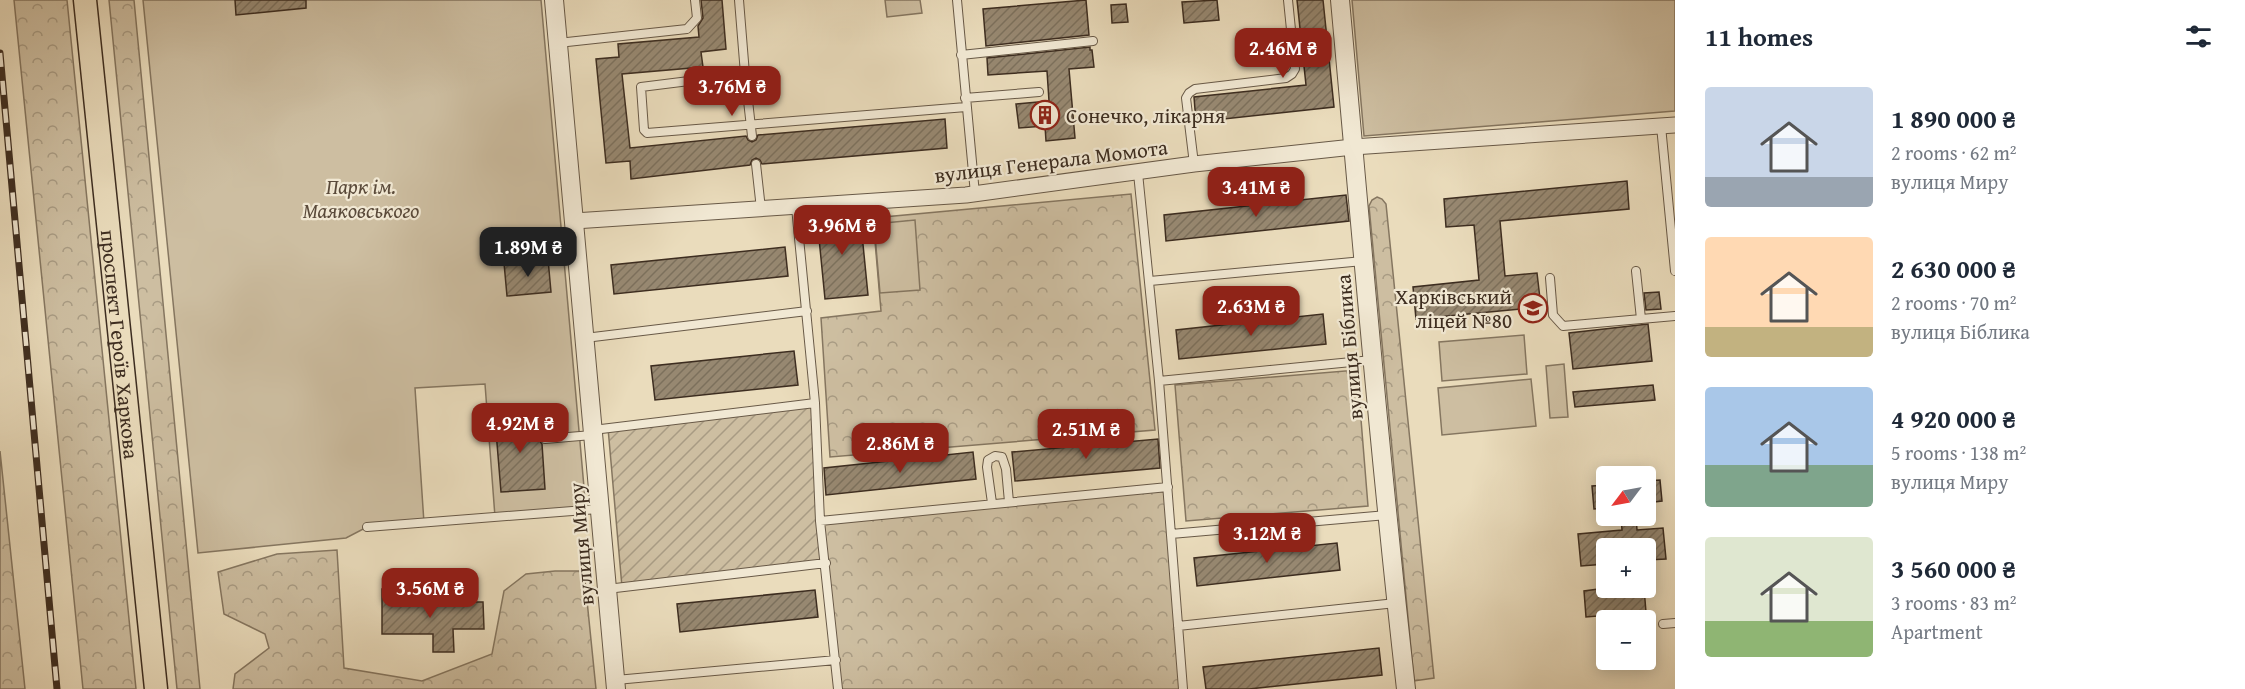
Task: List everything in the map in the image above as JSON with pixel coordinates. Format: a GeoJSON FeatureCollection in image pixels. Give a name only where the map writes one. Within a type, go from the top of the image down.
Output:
{"type":"FeatureCollection","features":[{"type":"Feature","properties":{"kind":"main road","name":"проспект Героїв Харкова"},"geometry":{"type":"LineString","coordinates":[[85,0],[156,689]]}},
{"type":"Feature","properties":{"kind":"street","name":"вулиця Миру"},"geometry":{"type":"LineString","coordinates":[[554,0],[615,685]]}},
{"type":"Feature","properties":{"kind":"street","name":"вулиця Біблика"},"geometry":{"type":"LineString","coordinates":[[1340,0],[1371,360],[1406,689]]}},
{"type":"Feature","properties":{"kind":"street","name":"вулиця Генерала Момота"},"geometry":{"type":"LineString","coordinates":[[574,221],[975,194],[1194,164],[1353,147],[1668,125]]}},
{"type":"Feature","properties":{"kind":"lane"},"geometry":{"type":"LineString","coordinates":[[558,43],[687,29],[697,18],[695,0]]}},
{"type":"Feature","properties":{"kind":"lane"},"geometry":{"type":"LineString","coordinates":[[739,0],[752,136]]}},
{"type":"Feature","properties":{"kind":"lane"},"geometry":{"type":"LineString","coordinates":[[957,0],[975,194]]}},
{"type":"Feature","properties":{"kind":"lane"},"geometry":{"type":"LineString","coordinates":[[1194,164],[1185,98],[1195,89],[1286,78],[1292,74],[1295,69],[1288,0]]}},
{"type":"Feature","properties":{"kind":"lane"},"geometry":{"type":"LineString","coordinates":[[962,55],[1094,41]]}},
{"type":"Feature","properties":{"kind":"lane"},"geometry":{"type":"LineString","coordinates":[[745,74],[644,85],[640,90],[644,130],[651,135],[966,102],[1039,92]]}},
{"type":"Feature","properties":{"kind":"lane"},"geometry":{"type":"LineString","coordinates":[[1668,125],[1675,271]]}},
{"type":"Feature","properties":{"kind":"lane"},"geometry":{"type":"LineString","coordinates":[[756,164],[760,208]]}},
{"type":"Feature","properties":{"kind":"lane"},"geometry":{"type":"LineString","coordinates":[[1138,172],[1159,381],[1183,689]]}},
{"type":"Feature","properties":{"kind":"lane"},"geometry":{"type":"LineString","coordinates":[[796,207],[815,403],[820,521],[838,689]]}},
{"type":"Feature","properties":{"kind":"lane"},"geometry":{"type":"LineString","coordinates":[[1150,281],[1364,261]]}},
{"type":"Feature","properties":{"kind":"lane"},"geometry":{"type":"LineString","coordinates":[[1636,270],[1641,319]]}},
{"type":"Feature","properties":{"kind":"lane"},"geometry":{"type":"LineString","coordinates":[[1550,278],[1553,315],[1563,326],[1675,316]]}},
{"type":"Feature","properties":{"kind":"lane"},"geometry":{"type":"LineString","coordinates":[[585,338],[807,311]]}},
{"type":"Feature","properties":{"kind":"lane"},"geometry":{"type":"LineString","coordinates":[[1159,381],[1371,360]]}},
{"type":"Feature","properties":{"kind":"lane"},"geometry":{"type":"LineString","coordinates":[[545,439],[815,403]]}},
{"type":"Feature","properties":{"kind":"lane"},"geometry":{"type":"LineString","coordinates":[[992,503],[987,466],[988,460],[995,456],[1002,457],[1006,469],[1009,502]]}},
{"type":"Feature","properties":{"kind":"lane"},"geometry":{"type":"LineString","coordinates":[[820,521],[1168,487]]}},
{"type":"Feature","properties":{"kind":"lane"},"geometry":{"type":"LineString","coordinates":[[367,527],[600,508]]}},
{"type":"Feature","properties":{"kind":"lane"},"geometry":{"type":"LineString","coordinates":[[1170,534],[1387,515]]}},
{"type":"Feature","properties":{"kind":"lane"},"geometry":{"type":"LineString","coordinates":[[607,589],[826,563]]}},
{"type":"Feature","properties":{"kind":"lane"},"geometry":{"type":"LineString","coordinates":[[1178,626],[1396,603]]}},
{"type":"Feature","properties":{"kind":"lane"},"geometry":{"type":"LineString","coordinates":[[1662,624],[1675,622]]}},
{"type":"Feature","properties":{"kind":"lane"},"geometry":{"type":"LineString","coordinates":[[615,685],[836,660]]}},
{"type":"Feature","properties":{"kind":"green space"},"geometry":{"type":"Polygon","coordinates":[[[14,0],[67,0],[136,689],[83,689],[14,0]]]}},
{"type":"Feature","properties":{"kind":"green space"},"geometry":{"type":"Polygon","coordinates":[[[109,0],[134,0],[200,689],[177,689],[109,0]]]}},
{"type":"Feature","properties":{"kind":"green space","name":"Парк ім. Маяковського"},"geometry":{"type":"Polygon","coordinates":[[[143,0],[541,0],[586,510],[495,517],[485,384],[415,388],[424,523],[367,527],[346,538],[198,553],[143,0]]]}},
{"type":"Feature","properties":{"kind":"green space"},"geometry":{"type":"Polygon","coordinates":[[[885,0],[920,0],[922,13],[887,17],[885,0]]]}},
{"type":"Feature","properties":{"kind":"green space"},"geometry":{"type":"Polygon","coordinates":[[[1352,0],[1675,0],[1675,111],[1364,136],[1352,0]]]}},
{"type":"Feature","properties":{"kind":"green space"},"geometry":{"type":"Polygon","coordinates":[[[1131,194],[1155,430],[830,457],[821,318],[881,311],[873,218],[1131,194]]]}},
{"type":"Feature","properties":{"kind":"green space"},"geometry":{"type":"Polygon","coordinates":[[[1377,197],[1386,204],[1434,678],[1414,681],[1369,206],[1377,197]]]}},
{"type":"Feature","properties":{"kind":"green space"},"geometry":{"type":"Polygon","coordinates":[[[915,220],[920,290],[880,293],[874,224],[915,220]]]}},
{"type":"Feature","properties":{"kind":"green space"},"geometry":{"type":"Polygon","coordinates":[[[1524,335],[1527,374],[1442,381],[1439,342],[1524,335]]]}},
{"type":"Feature","properties":{"kind":"green space"},"geometry":{"type":"Polygon","coordinates":[[[1564,364],[1568,417],[1550,418],[1546,366],[1564,364]]]}},
{"type":"Feature","properties":{"kind":"green space"},"geometry":{"type":"Polygon","coordinates":[[[1357,370],[1368,506],[1186,521],[1175,385],[1357,370]]]}},
{"type":"Feature","properties":{"kind":"green space"},"geometry":{"type":"Polygon","coordinates":[[[1531,379],[1536,426],[1442,435],[1438,388],[1531,379]]]}},
{"type":"Feature","properties":{"kind":"green space"},"geometry":{"type":"Polygon","coordinates":[[[815,403],[826,563],[622,587],[608,428],[815,403]]]}},
{"type":"Feature","properties":{"kind":"green space"},"geometry":{"type":"Polygon","coordinates":[[[0,451],[25,689],[0,689],[0,451]]]}},
{"type":"Feature","properties":{"kind":"green space"},"geometry":{"type":"Polygon","coordinates":[[[1168,487],[1183,689],[838,689],[820,521],[1168,487]]]}},
{"type":"Feature","properties":{"kind":"green space"},"geometry":{"type":"Polygon","coordinates":[[[337,550],[344,668],[422,681],[492,654],[504,591],[526,574],[584,571],[596,689],[233,689],[235,674],[269,648],[265,634],[224,614],[218,572],[277,554],[337,550]]]}},
{"type":"Feature","properties":{"kind":"building"},"geometry":{"type":"Polygon","coordinates":[[[235,0],[306,0],[306,8],[236,15],[235,0]]]}},
{"type":"Feature","properties":{"kind":"building"},"geometry":{"type":"Polygon","coordinates":[[[701,0],[722,0],[726,49],[701,52],[703,67],[622,74],[630,148],[746,136],[752,142],[758,135],[945,119],[947,148],[762,164],[756,158],[750,165],[631,179],[630,161],[606,163],[596,59],[619,57],[618,44],[699,37],[698,26],[703,18],[701,0]]]}},
{"type":"Feature","properties":{"kind":"building"},"geometry":{"type":"Polygon","coordinates":[[[1086,0],[1089,35],[986,46],[983,9],[1086,0]]]}},
{"type":"Feature","properties":{"kind":"building"},"geometry":{"type":"Polygon","coordinates":[[[1217,0],[1219,20],[1184,23],[1182,2],[1217,0]]]}},
{"type":"Feature","properties":{"kind":"building"},"geometry":{"type":"Polygon","coordinates":[[[1297,0],[1323,0],[1334,107],[1196,122],[1194,97],[1306,85],[1297,0]]]}},
{"type":"Feature","properties":{"kind":"building"},"geometry":{"type":"Polygon","coordinates":[[[1126,4],[1128,22],[1112,23],[1111,5],[1126,4]]]}},
{"type":"Feature","properties":{"kind":"building"},"geometry":{"type":"Polygon","coordinates":[[[1090,47],[1094,67],[1069,69],[1075,138],[1046,141],[1045,126],[1019,128],[1016,104],[1049,101],[1047,71],[988,75],[987,58],[1090,47]]]}},
{"type":"Feature","properties":{"kind":"building"},"geometry":{"type":"Polygon","coordinates":[[[1627,181],[1629,209],[1500,221],[1505,276],[1537,273],[1541,307],[1416,319],[1413,287],[1479,280],[1474,225],[1446,227],[1444,199],[1627,181]]]}},
{"type":"Feature","properties":{"kind":"building"},"geometry":{"type":"Polygon","coordinates":[[[1346,195],[1349,221],[1166,241],[1164,215],[1346,195]]]}},
{"type":"Feature","properties":{"kind":"building"},"geometry":{"type":"Polygon","coordinates":[[[860,214],[868,295],[825,299],[817,218],[860,214]]]}},
{"type":"Feature","properties":{"kind":"building"},"geometry":{"type":"Polygon","coordinates":[[[785,247],[788,276],[614,294],[611,265],[785,247]]]}},
{"type":"Feature","properties":{"kind":"building"},"geometry":{"type":"Polygon","coordinates":[[[548,259],[551,292],[507,296],[504,263],[548,259]]]}},
{"type":"Feature","properties":{"kind":"building"},"geometry":{"type":"Polygon","coordinates":[[[1659,292],[1661,309],[1646,310],[1644,293],[1659,292]]]}},
{"type":"Feature","properties":{"kind":"building"},"geometry":{"type":"Polygon","coordinates":[[[1323,314],[1326,344],[1179,359],[1176,330],[1323,314]]]}},
{"type":"Feature","properties":{"kind":"building"},"geometry":{"type":"Polygon","coordinates":[[[1648,324],[1652,361],[1573,369],[1569,333],[1648,324]]]}},
{"type":"Feature","properties":{"kind":"building"},"geometry":{"type":"Polygon","coordinates":[[[794,351],[798,385],[655,400],[651,366],[794,351]]]}},
{"type":"Feature","properties":{"kind":"building"},"geometry":{"type":"Polygon","coordinates":[[[1653,385],[1655,400],[1575,407],[1573,392],[1653,385]]]}},
{"type":"Feature","properties":{"kind":"building"},"geometry":{"type":"Polygon","coordinates":[[[539,415],[541,435],[539,440],[542,444],[545,489],[501,492],[495,419],[539,415]]]}},
{"type":"Feature","properties":{"kind":"building"},"geometry":{"type":"Polygon","coordinates":[[[1158,439],[1160,468],[1015,481],[1012,452],[1158,439]]]}},
{"type":"Feature","properties":{"kind":"building"},"geometry":{"type":"Polygon","coordinates":[[[973,452],[976,479],[826,495],[824,468],[973,452]]]}},
{"type":"Feature","properties":{"kind":"building"},"geometry":{"type":"Polygon","coordinates":[[[1656,480],[1660,480],[1662,501],[1656,502],[1656,480]]]}},
{"type":"Feature","properties":{"kind":"building"},"geometry":{"type":"Polygon","coordinates":[[[1592,486],[1596,486],[1596,509],[1594,509],[1592,486]]]}},
{"type":"Feature","properties":{"kind":"building"},"geometry":{"type":"Polygon","coordinates":[[[1622,526],[1637,526],[1637,530],[1663,528],[1666,559],[1656,560],[1656,538],[1596,538],[1596,565],[1581,566],[1578,534],[1622,530],[1622,526]]]}},
{"type":"Feature","properties":{"kind":"building"},"geometry":{"type":"Polygon","coordinates":[[[1337,543],[1340,570],[1197,586],[1194,558],[1337,543]]]}},
{"type":"Feature","properties":{"kind":"building"},"geometry":{"type":"Polygon","coordinates":[[[382,589],[400,589],[400,602],[483,602],[484,629],[453,629],[454,652],[433,652],[433,634],[382,634],[382,589]]]}},
{"type":"Feature","properties":{"kind":"building"},"geometry":{"type":"Polygon","coordinates":[[[1596,589],[1596,598],[1645,598],[1646,610],[1596,610],[1596,616],[1586,617],[1584,591],[1596,589]]]}},
{"type":"Feature","properties":{"kind":"building"},"geometry":{"type":"Polygon","coordinates":[[[815,590],[818,617],[680,632],[677,604],[815,590]]]}},
{"type":"Feature","properties":{"kind":"building"},"geometry":{"type":"Polygon","coordinates":[[[1379,648],[1382,675],[1249,689],[1206,689],[1203,667],[1379,648]]]}},
{"type":"Feature","properties":{"kind":"railway"},"geometry":{"type":"LineString","coordinates":[[0,53],[57,689]]}},
{"type":"Feature","properties":{"kind":"place","name":"Сонечко, лікарня"},"geometry":{"type":"Point","coordinates":[1045,115]}},
{"type":"Feature","properties":{"kind":"place","name":"Харківський ліцей №80"},"geometry":{"type":"Point","coordinates":[1533,308]}}]}
